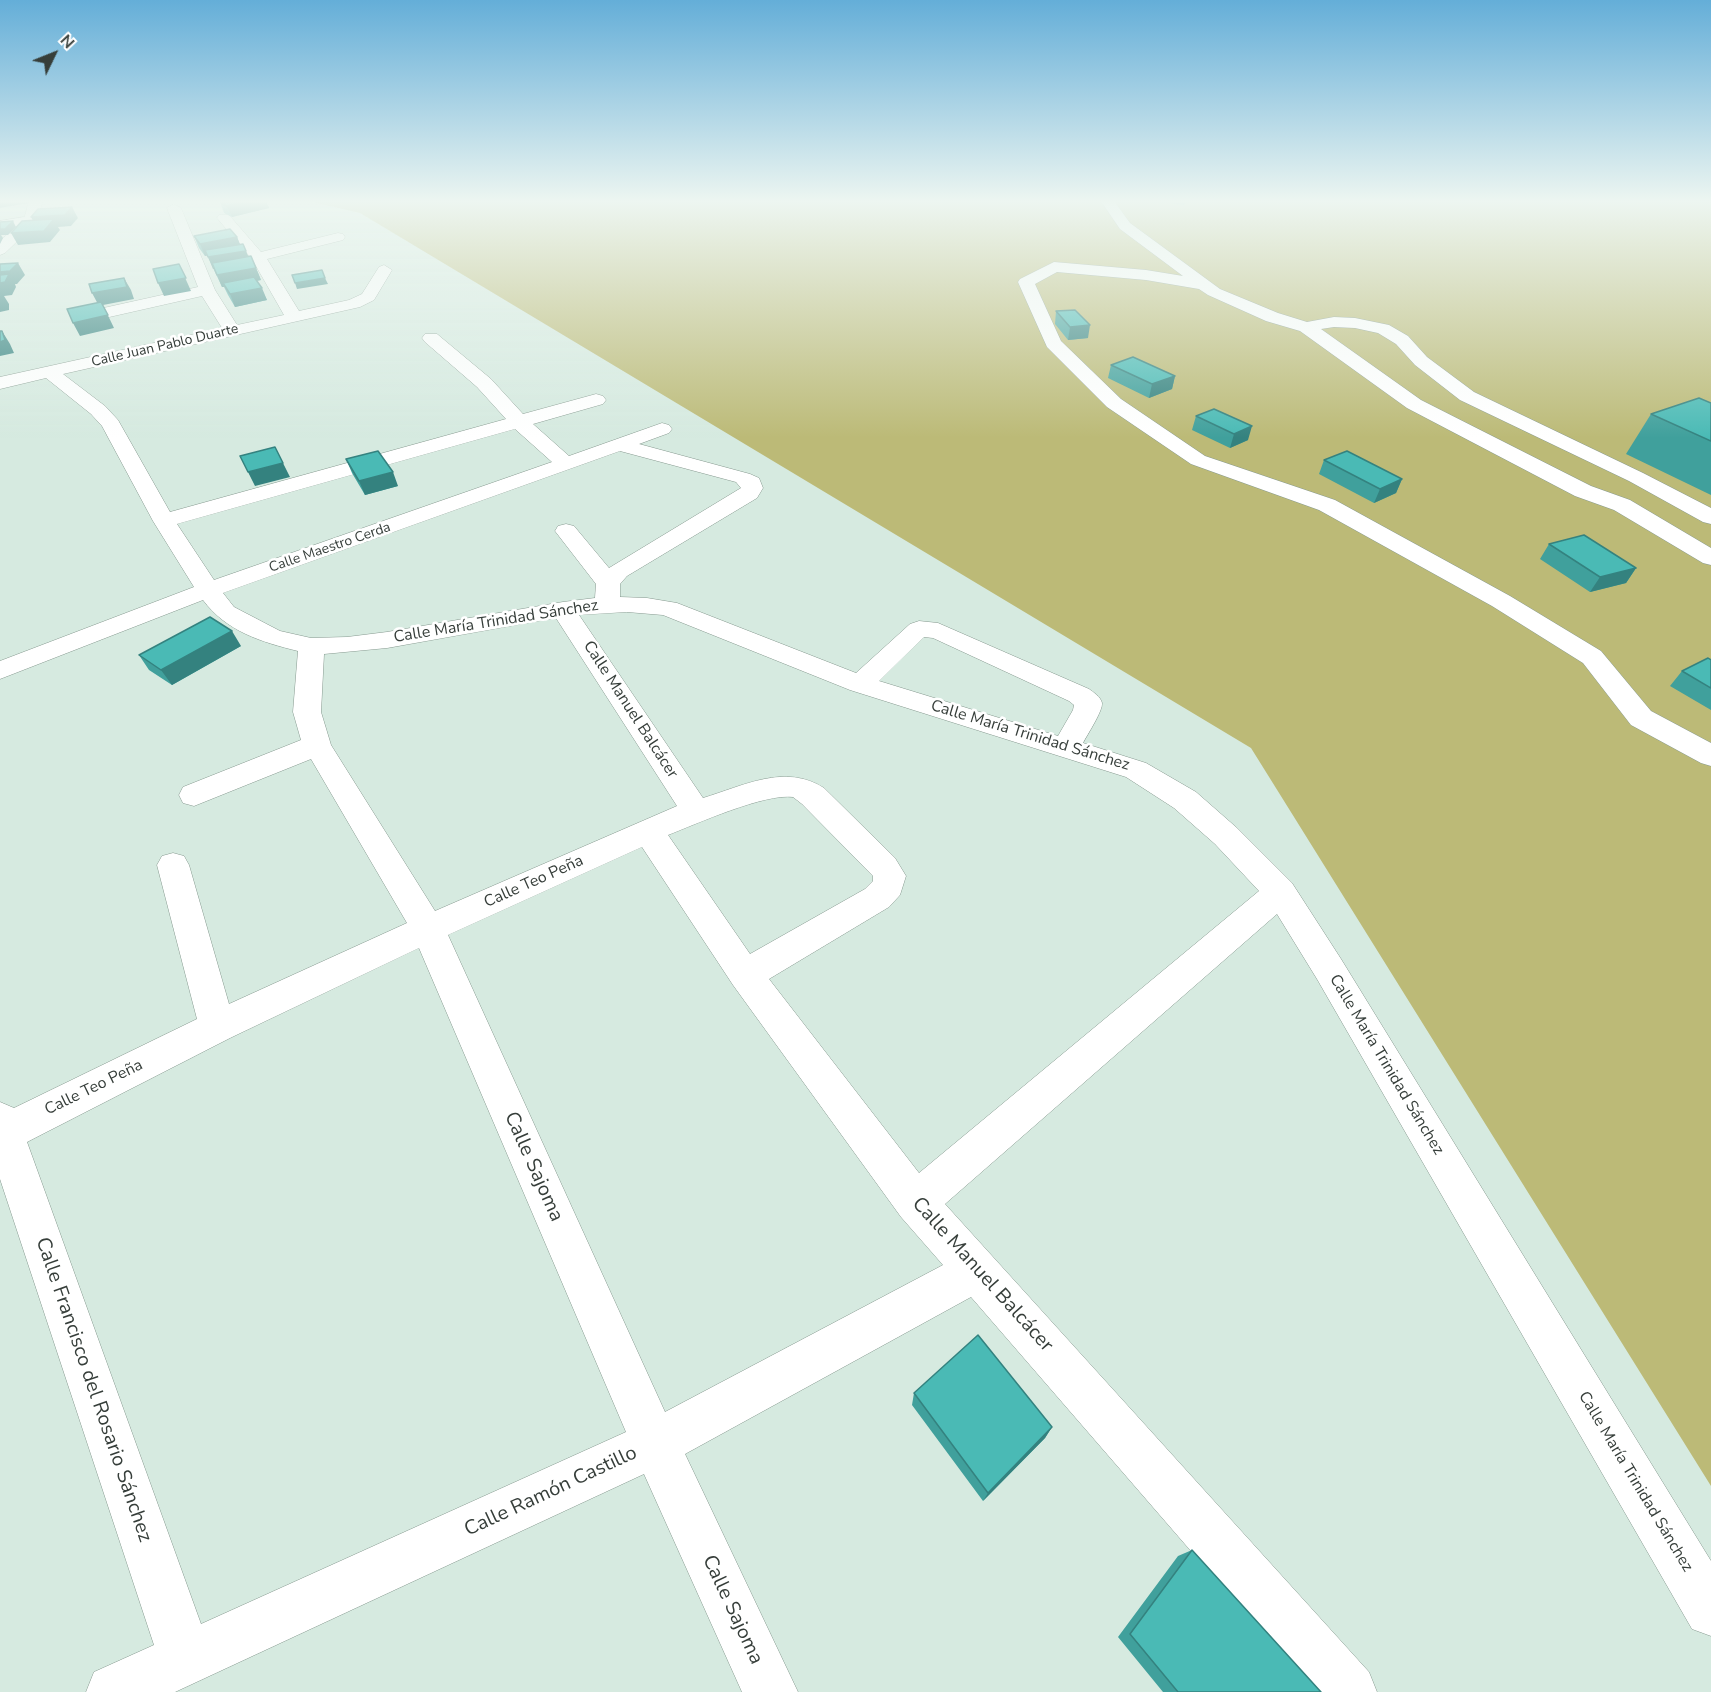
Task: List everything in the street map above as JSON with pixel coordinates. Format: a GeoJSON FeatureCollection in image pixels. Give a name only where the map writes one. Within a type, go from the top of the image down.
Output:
{"type":"FeatureCollection","features":[{"type":"Feature","properties":{"kind":"street"},"geometry":{"type":"LineString","coordinates":[[203,280],[232,331]]}},
{"type":"Feature","properties":{"kind":"street"},"geometry":{"type":"LineString","coordinates":[[272,280],[294,318]]}},
{"type":"Feature","properties":{"kind":"street","name":"Calle Juan Pablo Duarte"},"geometry":{"type":"LineString","coordinates":[[0,383],[363,301],[378,280]]}},
{"type":"Feature","properties":{"kind":"street"},"geometry":{"type":"LineString","coordinates":[[1030,280],[1026,282],[1053,343],[1114,403],[1198,460],[1327,505],[1501,601],[1592,657],[1641,718],[1711,756]]}},
{"type":"Feature","properties":{"kind":"street"},"geometry":{"type":"LineString","coordinates":[[1176,280],[1206,285]]}},
{"type":"Feature","properties":{"kind":"street"},"geometry":{"type":"LineString","coordinates":[[1199,280],[1214,292],[1272,317],[1306,327],[1414,404],[1583,490],[1622,505],[1711,558]]}},
{"type":"Feature","properties":{"kind":"street"},"geometry":{"type":"LineString","coordinates":[[96,315],[207,290]]}},
{"type":"Feature","properties":{"kind":"street"},"geometry":{"type":"LineString","coordinates":[[1306,327],[1334,322],[1355,323],[1383,329],[1402,340],[1421,361],[1467,396],[1636,477],[1711,517]]}},
{"type":"Feature","properties":{"kind":"street"},"geometry":{"type":"LineString","coordinates":[[431,338],[484,383],[518,421],[566,464]]}},
{"type":"Feature","properties":{"kind":"street","name":"Calle María Trinidad Sánchez"},"geometry":{"type":"LineString","coordinates":[[50,372],[98,410],[111,424],[164,521],[208,590],[225,612],[272,638],[311,646],[383,641],[563,609],[607,593],[637,603],[668,608],[860,684],[1136,770],[1185,800],[1226,836],[1280,892],[1329,969],[1711,1610]]}},
{"type":"Feature","properties":{"kind":"street"},"geometry":{"type":"LineString","coordinates":[[164,521],[596,400]]}},
{"type":"Feature","properties":{"kind":"street"},"geometry":{"type":"LineString","coordinates":[[1442,418],[1463,413],[1480,402]]}},
{"type":"Feature","properties":{"kind":"street","name":"Calle Maestro Cerda"},"geometry":{"type":"LineString","coordinates":[[0,671],[208,590],[662,429]]}},
{"type":"Feature","properties":{"kind":"street"},"geometry":{"type":"LineString","coordinates":[[566,531],[607,593],[634,561],[749,493],[752,488],[751,483],[743,478],[619,445]]}},
{"type":"Feature","properties":{"kind":"street","name":"Calle Manuel Balcácer"},"geometry":{"type":"LineString","coordinates":[[563,609],[696,811]]}},
{"type":"Feature","properties":{"kind":"street"},"geometry":{"type":"LineString","coordinates":[[860,684],[919,629],[938,631],[1078,695],[1088,703],[1087,710],[1067,747]]}},
{"type":"Feature","properties":{"kind":"street","name":"Calle Sajoma"},"geometry":{"type":"LineString","coordinates":[[311,646],[307,712],[317,745],[428,929],[656,1444],[770,1692]]}},
{"type":"Feature","properties":{"kind":"street"},"geometry":{"type":"LineString","coordinates":[[194,795],[317,745]]}},
{"type":"Feature","properties":{"kind":"street","name":"Calle Teo Peña"},"geometry":{"type":"LineString","coordinates":[[1,1129],[428,929],[648,831],[696,811],[774,787],[801,788],[813,796],[890,876],[888,886],[877,898],[745,975]]}},
{"type":"Feature","properties":{"kind":"street","name":"Calle Manuel Balcácer"},"geometry":{"type":"LineString","coordinates":[[648,831],[745,975],[916,1202],[1349,1692]]}},
{"type":"Feature","properties":{"kind":"street"},"geometry":{"type":"LineString","coordinates":[[173,865],[217,1027]]}},
{"type":"Feature","properties":{"kind":"street"},"geometry":{"type":"LineString","coordinates":[[916,1202],[1280,892]]}},
{"type":"Feature","properties":{"kind":"street","name":"Calle Francisco del Rosario Sánchez"},"geometry":{"type":"LineString","coordinates":[[1,1129],[186,1659]]}},
{"type":"Feature","properties":{"kind":"street","name":"Calle Ramón Castillo"},"geometry":{"type":"LineString","coordinates":[[114,1692],[656,1444],[978,1270]]}},
{"type":"Feature","properties":{"kind":"shaded area"},"geometry":{"type":"Polygon","coordinates":[[[472,280],[1711,280],[1711,1486],[1251,748],[472,280]]]}},
{"type":"Feature","properties":{"kind":"building"},"geometry":{"type":"Polygon","coordinates":[[[125,280],[127,287],[92,293],[89,284],[125,280]]]}},
{"type":"Feature","properties":{"kind":"building"},"geometry":{"type":"Polygon","coordinates":[[[157,280],[175,280],[158,283],[157,280]]]}},
{"type":"Feature","properties":{"kind":"building"},"geometry":{"type":"Polygon","coordinates":[[[256,280],[262,288],[230,294],[223,283],[256,280]]]}},
{"type":"Feature","properties":{"kind":"building"},"geometry":{"type":"Polygon","coordinates":[[[294,280],[313,280],[295,283],[294,280]]]}},
{"type":"Feature","properties":{"kind":"building"},"geometry":{"type":"Polygon","coordinates":[[[101,302],[108,315],[73,323],[67,309],[101,302]]]}},
{"type":"Feature","properties":{"kind":"building"},"geometry":{"type":"Polygon","coordinates":[[[1075,310],[1090,325],[1070,327],[1056,311],[1075,310]]]}},
{"type":"Feature","properties":{"kind":"building"},"geometry":{"type":"Polygon","coordinates":[[[0,331],[5,340],[0,342],[0,331]]]}},
{"type":"Feature","properties":{"kind":"building"},"geometry":{"type":"Polygon","coordinates":[[[1133,357],[1175,376],[1152,384],[1111,365],[1133,357]]]}},
{"type":"Feature","properties":{"kind":"building"},"geometry":{"type":"Polygon","coordinates":[[[1699,398],[1711,403],[1711,441],[1651,414],[1699,398]]]}},
{"type":"Feature","properties":{"kind":"building"},"geometry":{"type":"Polygon","coordinates":[[[1214,409],[1252,426],[1234,434],[1196,416],[1214,409]]]}},
{"type":"Feature","properties":{"kind":"building"},"geometry":{"type":"Polygon","coordinates":[[[275,447],[283,463],[248,472],[240,456],[275,447]]]}},
{"type":"Feature","properties":{"kind":"building"},"geometry":{"type":"Polygon","coordinates":[[[378,451],[393,472],[359,481],[346,459],[378,451]]]}},
{"type":"Feature","properties":{"kind":"building"},"geometry":{"type":"Polygon","coordinates":[[[1347,451],[1402,479],[1380,489],[1324,460],[1347,451]]]}},
{"type":"Feature","properties":{"kind":"building"},"geometry":{"type":"Polygon","coordinates":[[[1584,535],[1636,568],[1600,577],[1549,544],[1584,535]]]}},
{"type":"Feature","properties":{"kind":"building"},"geometry":{"type":"Polygon","coordinates":[[[210,617],[232,631],[161,670],[139,655],[210,617]]]}},
{"type":"Feature","properties":{"kind":"building"},"geometry":{"type":"Polygon","coordinates":[[[1708,658],[1711,660],[1711,688],[1682,671],[1708,658]]]}},
{"type":"Feature","properties":{"kind":"building"},"geometry":{"type":"Polygon","coordinates":[[[978,1335],[1052,1427],[988,1493],[914,1393],[978,1335]]]}},
{"type":"Feature","properties":{"kind":"building"},"geometry":{"type":"Polygon","coordinates":[[[1192,1550],[1321,1692],[1178,1692],[1130,1634],[1192,1550]]]}}]}
